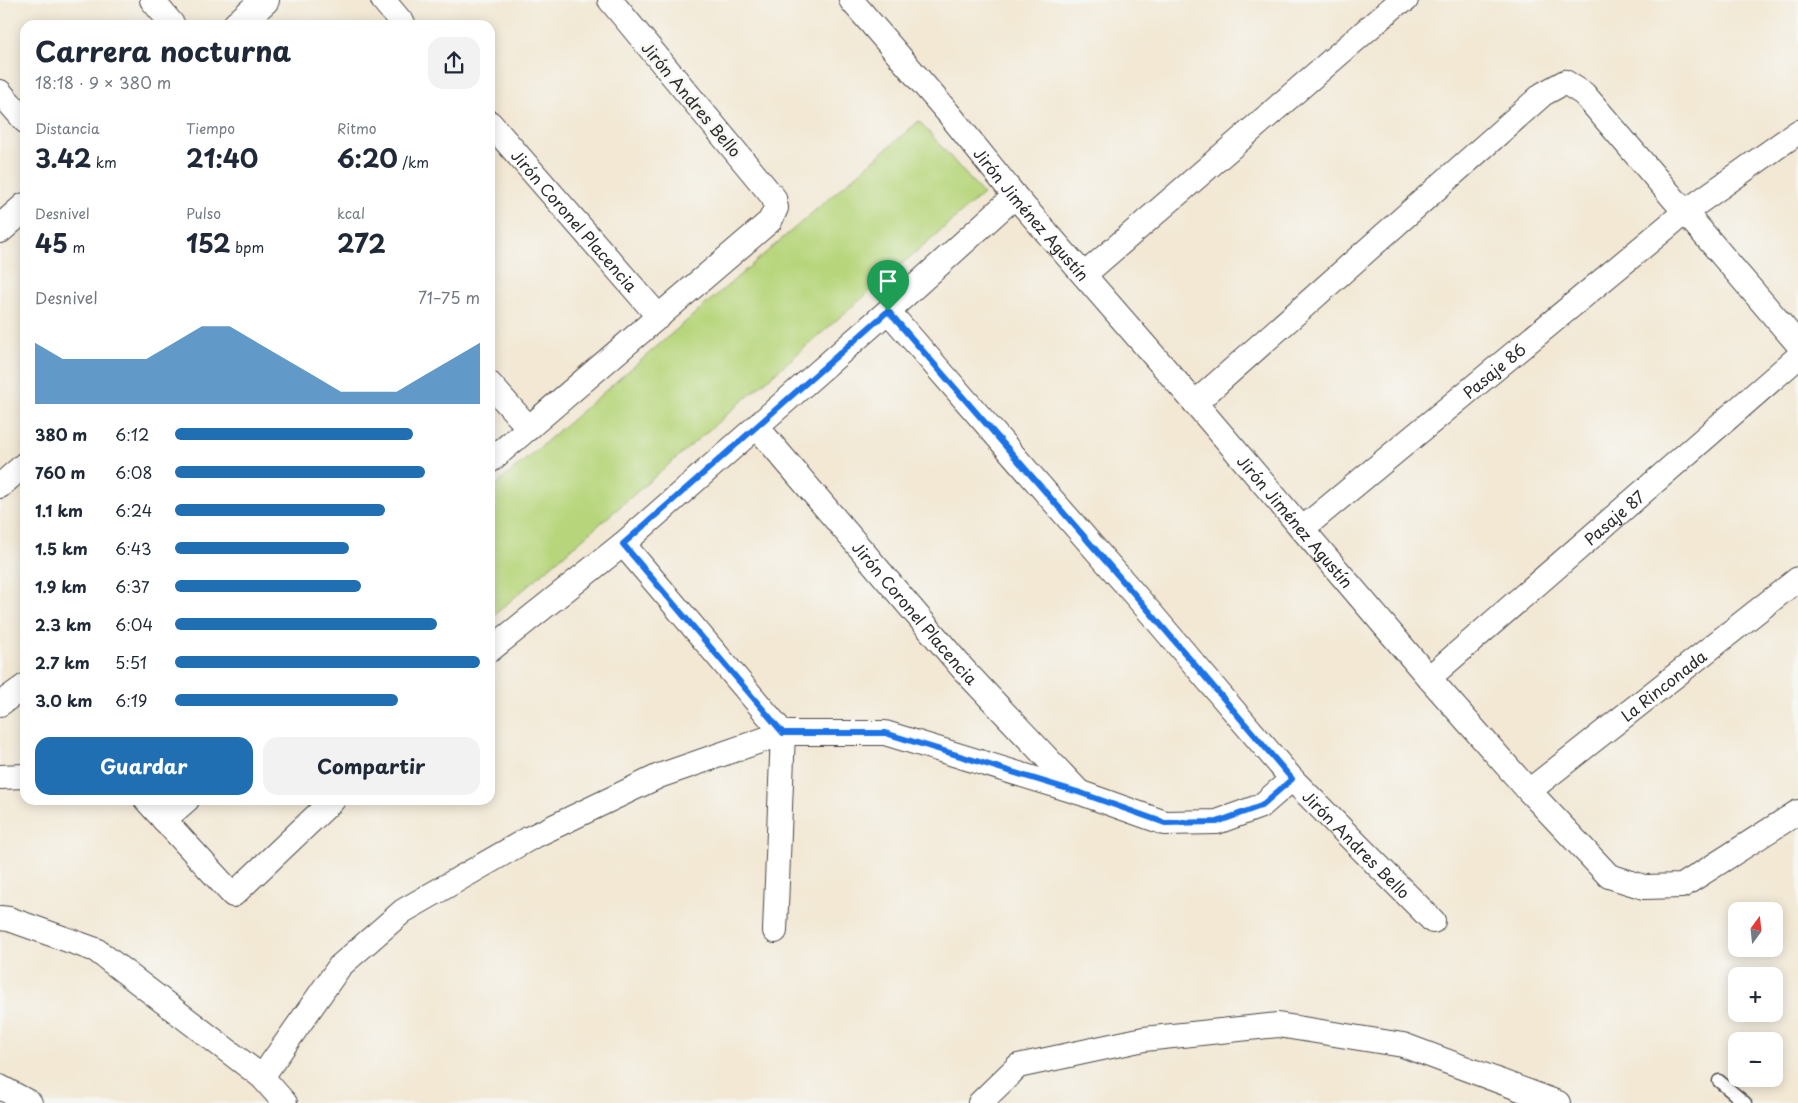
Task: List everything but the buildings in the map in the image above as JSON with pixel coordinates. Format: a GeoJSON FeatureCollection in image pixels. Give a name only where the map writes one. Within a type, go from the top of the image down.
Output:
{"type":"FeatureCollection","features":[{"type":"Feature","properties":{"kind":"street"},"geometry":{"type":"LineString","coordinates":[[152,0],[169,20]]}},
{"type":"Feature","properties":{"kind":"street"},"geometry":{"type":"LineString","coordinates":[[243,20],[265,0]]}},
{"type":"Feature","properties":{"kind":"street"},"geometry":{"type":"LineString","coordinates":[[383,0],[400,20]]}},
{"type":"Feature","properties":{"kind":"street","name":"Jirón Andres Bello"},"geometry":{"type":"LineString","coordinates":[[610,0],[774,198],[776,208],[770,221],[659,318]]}},
{"type":"Feature","properties":{"kind":"street","name":"Jirón Jiménez Agustín"},"geometry":{"type":"LineString","coordinates":[[851,0],[949,114],[1015,196],[1195,403],[1429,678],[1529,791],[1608,876],[1644,887],[1682,886],[1798,812]]}},
{"type":"Feature","properties":{"kind":"street"},"geometry":{"type":"LineString","coordinates":[[1084,275],[1399,2],[1406,0]]}},
{"type":"Feature","properties":{"kind":"street"},"geometry":{"type":"LineString","coordinates":[[1195,403],[1543,94],[1564,82],[1584,94],[1798,344]]}},
{"type":"Feature","properties":{"kind":"street"},"geometry":{"type":"LineString","coordinates":[[0,92],[20,114]]}},
{"type":"Feature","properties":{"kind":"street","name":"Jirón Coronel Placencia"},"geometry":{"type":"LineString","coordinates":[[495,129],[659,318]]}},
{"type":"Feature","properties":{"kind":"street","name":"Pasaje 86"},"geometry":{"type":"LineString","coordinates":[[1302,528],[1685,212],[1798,132]]}},
{"type":"Feature","properties":{"kind":"street"},"geometry":{"type":"LineString","coordinates":[[495,646],[623,544],[888,311],[1015,196]]}},
{"type":"Feature","properties":{"kind":"street"},"geometry":{"type":"LineString","coordinates":[[0,229],[20,211]]}},
{"type":"Feature","properties":{"kind":"street","name":"Jirón Andres Bello"},"geometry":{"type":"LineString","coordinates":[[888,311],[1149,611],[1292,779],[1434,921]]}},
{"type":"Feature","properties":{"kind":"street"},"geometry":{"type":"LineString","coordinates":[[495,457],[659,318]]}},
{"type":"Feature","properties":{"kind":"street","name":"Pasaje 87"},"geometry":{"type":"LineString","coordinates":[[1429,678],[1798,357]]}},
{"type":"Feature","properties":{"kind":"street"},"geometry":{"type":"LineString","coordinates":[[495,390],[529,428]]}},
{"type":"Feature","properties":{"kind":"street","name":"Jirón Coronel Placencia"},"geometry":{"type":"LineString","coordinates":[[757,426],[963,669],[1081,793]]}},
{"type":"Feature","properties":{"kind":"street"},"geometry":{"type":"LineString","coordinates":[[0,486],[20,468]]}},
{"type":"Feature","properties":{"kind":"street"},"geometry":{"type":"LineString","coordinates":[[623,544],[783,733],[775,931]]}},
{"type":"Feature","properties":{"kind":"street","name":"La Rinconada"},"geometry":{"type":"LineString","coordinates":[[1529,791],[1795,587]]}},
{"type":"Feature","properties":{"kind":"street"},"geometry":{"type":"LineString","coordinates":[[0,704],[20,690]]}},
{"type":"Feature","properties":{"kind":"street"},"geometry":{"type":"LineString","coordinates":[[262,1077],[340,966],[403,911],[530,838],[659,776],[783,733],[885,733],[1081,793],[1165,823],[1217,822],[1261,806],[1292,779]]}},
{"type":"Feature","properties":{"kind":"street"},"geometry":{"type":"LineString","coordinates":[[0,777],[20,776]]}},
{"type":"Feature","properties":{"kind":"street"},"geometry":{"type":"LineString","coordinates":[[150,805],[233,895],[328,805]]}},
{"type":"Feature","properties":{"kind":"street"},"geometry":{"type":"LineString","coordinates":[[164,820],[181,805]]}},
{"type":"Feature","properties":{"kind":"street"},"geometry":{"type":"LineString","coordinates":[[0,918],[9,919],[96,950],[262,1077],[285,1103]]}},
{"type":"Feature","properties":{"kind":"street"},"geometry":{"type":"LineString","coordinates":[[980,1103],[1018,1066],[1144,1039],[1278,1025],[1403,1045],[1558,1103]]}},
{"type":"Feature","properties":{"kind":"street"},"geometry":{"type":"LineString","coordinates":[[0,1087],[30,1103]]}},
{"type":"Feature","properties":{"kind":"lane"},"geometry":{"type":"LineString","coordinates":[[1719,1081],[1745,1103]]}},
{"type":"Feature","properties":{"kind":"green space"},"geometry":{"type":"Polygon","coordinates":[[[919,121],[983,194],[495,614],[495,486],[919,121]]]}},
{"type":"Feature","properties":{"kind":"route"},"geometry":{"type":"LineString","coordinates":[[888,311],[1149,611],[1292,779],[1261,806],[1217,822],[1165,823],[1081,793],[885,733],[783,733],[623,544],[888,311]]}}]}
